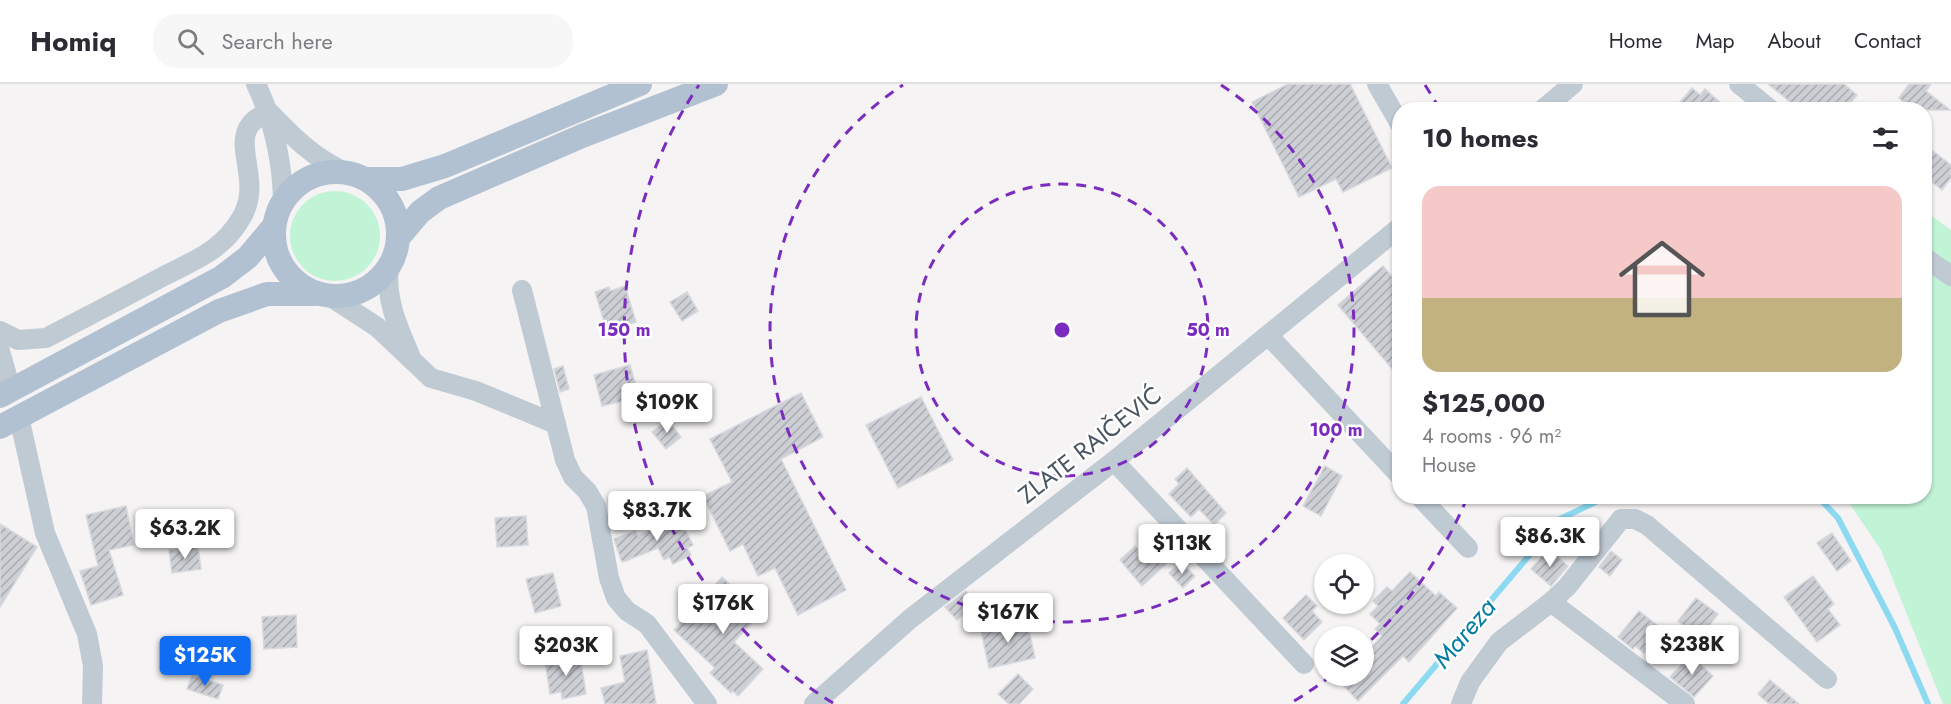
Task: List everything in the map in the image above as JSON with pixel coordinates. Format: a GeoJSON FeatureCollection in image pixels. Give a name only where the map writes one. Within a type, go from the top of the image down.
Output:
{"type":"FeatureCollection","features":[{"type":"Feature","properties":{"kind":"main road"},"geometry":{"type":"LineString","coordinates":[[6,393],[222,278],[248,256],[273,226],[283,200],[295,187],[310,177],[327,172],[402,179],[445,166],[640,84]]}},
{"type":"Feature","properties":{"kind":"main road"},"geometry":{"type":"LineString","coordinates":[[9,422],[219,311],[267,294],[348,296],[364,290],[389,268],[399,238],[410,222],[439,198],[582,136],[716,84]]}},
{"type":"Feature","properties":{"kind":"main road"},"geometry":{"type":"LineString","coordinates":[[356,176],[380,190],[391,204],[397,221],[399,238]]}},
{"type":"Feature","properties":{"kind":"main road"},"geometry":{"type":"LineString","coordinates":[[273,226],[274,247],[283,267],[297,283],[323,295]]}},
{"type":"Feature","properties":{"kind":"street"},"geometry":{"type":"LineString","coordinates":[[256,84],[269,112],[280,163],[283,200]]}},
{"type":"Feature","properties":{"kind":"street"},"geometry":{"type":"LineString","coordinates":[[1377,84],[1392,110]]}},
{"type":"Feature","properties":{"kind":"street"},"geometry":{"type":"LineString","coordinates":[[1552,102],[1573,84]]}},
{"type":"Feature","properties":{"kind":"street"},"geometry":{"type":"LineString","coordinates":[[1739,84],[1761,102]]}},
{"type":"Feature","properties":{"kind":"street"},"geometry":{"type":"LineString","coordinates":[[269,112],[295,140],[314,155],[356,176]]}},
{"type":"Feature","properties":{"kind":"street"},"geometry":{"type":"LineString","coordinates":[[0,331],[18,340],[46,338],[215,248],[242,217],[251,194],[251,179],[243,140],[247,127],[258,116],[269,112]]}},
{"type":"Feature","properties":{"kind":"street","name":"ZLATE RAIČEVIĆ"},"geometry":{"type":"LineString","coordinates":[[814,704],[910,619],[1114,460],[1392,234]]}},
{"type":"Feature","properties":{"kind":"street"},"geometry":{"type":"LineString","coordinates":[[1932,263],[1951,276]]}},
{"type":"Feature","properties":{"kind":"street"},"geometry":{"type":"LineString","coordinates":[[389,268],[387,283],[393,313],[415,365]]}},
{"type":"Feature","properties":{"kind":"street"},"geometry":{"type":"LineString","coordinates":[[522,290],[565,459],[573,477],[587,490],[596,506],[609,578],[616,598],[627,611],[647,624],[707,704]]}},
{"type":"Feature","properties":{"kind":"street"},"geometry":{"type":"LineString","coordinates":[[323,295],[377,327],[431,378],[476,391],[556,424]]}},
{"type":"Feature","properties":{"kind":"street"},"geometry":{"type":"LineString","coordinates":[[1268,335],[1392,467]]}},
{"type":"Feature","properties":{"kind":"street"},"geometry":{"type":"LineString","coordinates":[[0,351],[6,393]]}},
{"type":"Feature","properties":{"kind":"street"},"geometry":{"type":"LineString","coordinates":[[9,422],[45,533],[87,634],[93,666],[92,704]]}},
{"type":"Feature","properties":{"kind":"street"},"geometry":{"type":"LineString","coordinates":[[1114,460],[1304,664]]}},
{"type":"Feature","properties":{"kind":"street"},"geometry":{"type":"LineString","coordinates":[[1427,504],[1468,548]]}},
{"type":"Feature","properties":{"kind":"street"},"geometry":{"type":"LineString","coordinates":[[1461,704],[1470,682],[1499,642],[1551,602],[1583,569],[1621,519],[1635,519],[1647,525],[1827,679]]}},
{"type":"Feature","properties":{"kind":"street"},"geometry":{"type":"LineString","coordinates":[[1551,602],[1685,704]]}},
{"type":"Feature","properties":{"kind":"green space"},"geometry":{"type":"Polygon","coordinates":[[[335,191],[352,194],[367,204],[377,219],[380,236],[377,253],[367,268],[352,278],[335,281],[318,278],[303,268],[293,253],[290,236],[293,219],[303,204],[318,194],[335,191]]]}},
{"type":"Feature","properties":{"kind":"green space"},"geometry":{"type":"Polygon","coordinates":[[[1932,216],[1951,230],[1951,704],[1943,704],[1881,550],[1850,504],[1932,504],[1932,216]]]}},
{"type":"Feature","properties":{"kind":"building"},"geometry":{"type":"Polygon","coordinates":[[[1288,84],[1350,84],[1392,168],[1343,192],[1336,179],[1299,197],[1252,102],[1288,84]]]}},
{"type":"Feature","properties":{"kind":"building"},"geometry":{"type":"Polygon","coordinates":[[[1768,84],[1844,84],[1857,95],[1851,102],[1790,102],[1768,84]]]}},
{"type":"Feature","properties":{"kind":"building"},"geometry":{"type":"Polygon","coordinates":[[[1909,84],[1931,84],[1926,91],[1950,110],[1932,110],[1932,102],[1903,102],[1899,98],[1909,84]]]}},
{"type":"Feature","properties":{"kind":"building"},"geometry":{"type":"Polygon","coordinates":[[[1692,88],[1700,95],[1705,89],[1720,102],[1680,102],[1692,88]]]}},
{"type":"Feature","properties":{"kind":"building"},"geometry":{"type":"Polygon","coordinates":[[[1932,150],[1951,165],[1951,178],[1942,190],[1932,182],[1932,150]]]}},
{"type":"Feature","properties":{"kind":"building"},"geometry":{"type":"Polygon","coordinates":[[[1383,266],[1392,277],[1392,369],[1338,305],[1383,266]]]}},
{"type":"Feature","properties":{"kind":"building"},"geometry":{"type":"Polygon","coordinates":[[[625,286],[636,322],[607,331],[595,292],[609,287],[610,291],[625,286]]]}},
{"type":"Feature","properties":{"kind":"building"},"geometry":{"type":"Polygon","coordinates":[[[687,292],[698,311],[682,321],[670,302],[687,292]]]}},
{"type":"Feature","properties":{"kind":"building"},"geometry":{"type":"Polygon","coordinates":[[[630,365],[639,397],[602,406],[594,375],[630,365]]]}},
{"type":"Feature","properties":{"kind":"building"},"geometry":{"type":"Polygon","coordinates":[[[563,366],[569,389],[560,392],[554,369],[563,366]]]}},
{"type":"Feature","properties":{"kind":"building"},"geometry":{"type":"Polygon","coordinates":[[[801,393],[823,437],[781,459],[846,590],[798,615],[775,568],[758,576],[743,544],[730,551],[703,496],[732,482],[710,439],[801,393]]]}},
{"type":"Feature","properties":{"kind":"building"},"geometry":{"type":"Polygon","coordinates":[[[921,397],[953,460],[898,488],[866,425],[921,397]]]}},
{"type":"Feature","properties":{"kind":"building"},"geometry":{"type":"Polygon","coordinates":[[[668,420],[681,437],[666,449],[652,432],[668,420]]]}},
{"type":"Feature","properties":{"kind":"building"},"geometry":{"type":"Polygon","coordinates":[[[1325,466],[1342,476],[1321,516],[1303,506],[1325,466]]]}},
{"type":"Feature","properties":{"kind":"building"},"geometry":{"type":"Polygon","coordinates":[[[1187,468],[1226,513],[1214,525],[1199,509],[1191,517],[1169,494],[1179,484],[1175,479],[1187,468]]]}},
{"type":"Feature","properties":{"kind":"building"},"geometry":{"type":"Polygon","coordinates":[[[126,506],[134,545],[109,550],[123,595],[91,605],[80,571],[98,566],[86,515],[126,506]]]}},
{"type":"Feature","properties":{"kind":"building"},"geometry":{"type":"Polygon","coordinates":[[[526,516],[528,545],[497,547],[495,518],[526,516]]]}},
{"type":"Feature","properties":{"kind":"building"},"geometry":{"type":"Polygon","coordinates":[[[678,516],[693,545],[687,548],[691,555],[673,564],[669,557],[664,560],[658,548],[623,562],[621,560],[614,539],[635,531],[638,536],[678,516]]]}},
{"type":"Feature","properties":{"kind":"building"},"geometry":{"type":"Polygon","coordinates":[[[0,524],[37,547],[0,607],[0,524]]]}},
{"type":"Feature","properties":{"kind":"building"},"geometry":{"type":"Polygon","coordinates":[[[1832,533],[1851,561],[1837,571],[1817,543],[1832,533]]]}},
{"type":"Feature","properties":{"kind":"building"},"geometry":{"type":"Polygon","coordinates":[[[1149,542],[1168,562],[1142,586],[1120,560],[1135,546],[1140,551],[1149,542]]]}},
{"type":"Feature","properties":{"kind":"building"},"geometry":{"type":"Polygon","coordinates":[[[198,546],[201,569],[172,573],[169,550],[198,546]]]}},
{"type":"Feature","properties":{"kind":"building"},"geometry":{"type":"Polygon","coordinates":[[[1549,549],[1568,566],[1551,586],[1531,569],[1549,549]]]}},
{"type":"Feature","properties":{"kind":"building"},"geometry":{"type":"Polygon","coordinates":[[[1611,551],[1622,560],[1610,576],[1599,567],[1611,551]]]}},
{"type":"Feature","properties":{"kind":"building"},"geometry":{"type":"Polygon","coordinates":[[[1181,562],[1195,576],[1183,588],[1169,573],[1181,562]]]}},
{"type":"Feature","properties":{"kind":"building"},"geometry":{"type":"Polygon","coordinates":[[[1410,572],[1436,596],[1439,592],[1457,608],[1409,662],[1403,656],[1374,685],[1374,644],[1382,636],[1375,629],[1380,624],[1370,614],[1374,614],[1378,606],[1374,600],[1387,587],[1392,591],[1410,572]]]}},
{"type":"Feature","properties":{"kind":"building"},"geometry":{"type":"Polygon","coordinates":[[[553,573],[561,606],[535,613],[526,579],[553,573]]]}},
{"type":"Feature","properties":{"kind":"building"},"geometry":{"type":"Polygon","coordinates":[[[1813,576],[1834,604],[1828,609],[1840,625],[1817,642],[1784,597],[1813,576]]]}},
{"type":"Feature","properties":{"kind":"building"},"geometry":{"type":"Polygon","coordinates":[[[722,577],[761,613],[734,642],[763,669],[738,696],[733,691],[731,693],[710,673],[715,668],[674,630],[722,577]]]}},
{"type":"Feature","properties":{"kind":"building"},"geometry":{"type":"Polygon","coordinates":[[[966,591],[976,604],[957,620],[945,607],[966,591]]]}},
{"type":"Feature","properties":{"kind":"building"},"geometry":{"type":"Polygon","coordinates":[[[1306,595],[1314,603],[1312,611],[1322,622],[1314,626],[1314,630],[1304,640],[1283,618],[1306,595]]]}},
{"type":"Feature","properties":{"kind":"building"},"geometry":{"type":"Polygon","coordinates":[[[1696,598],[1718,614],[1700,638],[1678,621],[1696,598]]]}},
{"type":"Feature","properties":{"kind":"building"},"geometry":{"type":"Polygon","coordinates":[[[1639,611],[1662,629],[1644,653],[1635,646],[1633,649],[1618,637],[1639,611]]]}},
{"type":"Feature","properties":{"kind":"building"},"geometry":{"type":"Polygon","coordinates":[[[296,615],[297,647],[264,649],[262,617],[296,615]]]}},
{"type":"Feature","properties":{"kind":"building"},"geometry":{"type":"Polygon","coordinates":[[[1027,621],[1035,658],[989,668],[981,631],[1027,621]]]}},
{"type":"Feature","properties":{"kind":"building"},"geometry":{"type":"Polygon","coordinates":[[[647,650],[656,704],[605,704],[601,688],[625,682],[620,656],[647,650]]]}},
{"type":"Feature","properties":{"kind":"building"},"geometry":{"type":"Polygon","coordinates":[[[580,655],[586,694],[562,699],[561,692],[550,694],[545,661],[580,655]]]}},
{"type":"Feature","properties":{"kind":"building"},"geometry":{"type":"Polygon","coordinates":[[[1690,655],[1713,676],[1694,697],[1670,677],[1690,655]]]}},
{"type":"Feature","properties":{"kind":"building"},"geometry":{"type":"Polygon","coordinates":[[[1018,674],[1033,689],[1019,704],[1009,704],[998,694],[1018,674]]]}},
{"type":"Feature","properties":{"kind":"building"},"geometry":{"type":"Polygon","coordinates":[[[192,675],[223,685],[218,699],[187,689],[192,675]]]}},
{"type":"Feature","properties":{"kind":"building"},"geometry":{"type":"Polygon","coordinates":[[[1770,680],[1799,704],[1769,704],[1758,694],[1770,680]]]}},
{"type":"Feature","properties":{"kind":"building"},"geometry":{"type":"Polygon","coordinates":[[[1344,686],[1373,686],[1358,701],[1344,686]]]}},
{"type":"Feature","properties":{"kind":"waterway","name":"Mareza"},"geometry":{"type":"LineString","coordinates":[[1403,704],[1560,519],[1591,504]]}},
{"type":"Feature","properties":{"kind":"waterway","name":"Mareza"},"geometry":{"type":"LineString","coordinates":[[1825,504],[1838,518],[1895,628],[1928,704]]}}]}
